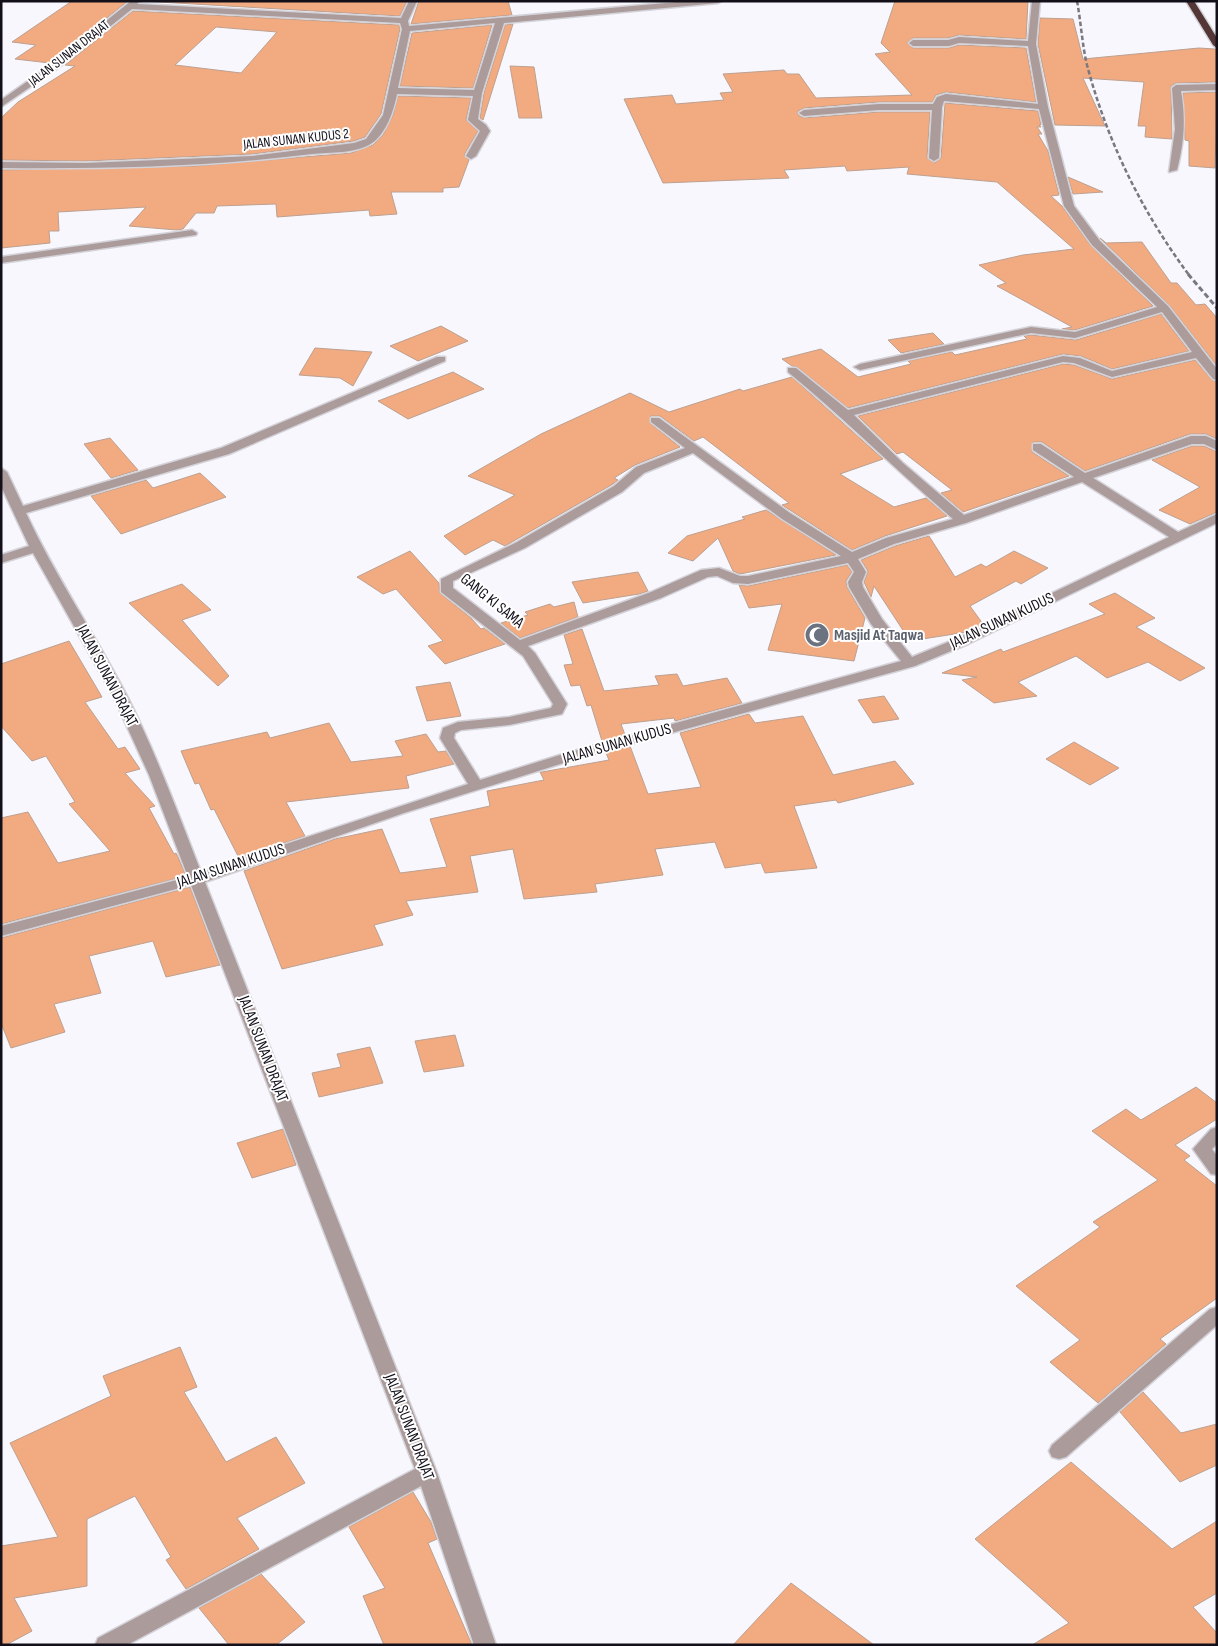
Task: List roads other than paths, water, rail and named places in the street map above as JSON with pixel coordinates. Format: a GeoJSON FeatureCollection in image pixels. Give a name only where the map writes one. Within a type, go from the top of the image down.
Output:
{"type":"FeatureCollection","features":[{"type":"Feature","properties":{"kind":"highway"},"geometry":{"type":"LineString","coordinates":[[1190,1],[1217,45]]}},
{"type":"Feature","properties":{"kind":"street","name":"JALAN SUNAN KUDUS 2"},"geometry":{"type":"LineString","coordinates":[[1,165],[86,166],[294,156],[364,144],[376,133],[388,115],[405,25],[413,1]]}},
{"type":"Feature","properties":{"kind":"street"},"geometry":{"type":"LineString","coordinates":[[133,4],[405,25],[500,22],[657,4],[718,1]]}},
{"type":"Feature","properties":{"kind":"street"},"geometry":{"type":"LineString","coordinates":[[1036,1],[1032,44],[1043,107],[1069,206],[1096,244],[1164,308],[1217,377]]}},
{"type":"Feature","properties":{"kind":"street","name":"JALAN SUNAN DRAJAT"},"geometry":{"type":"LineString","coordinates":[[1,104],[55,66],[133,4]]}},
{"type":"Feature","properties":{"kind":"street"},"geometry":{"type":"LineString","coordinates":[[471,156],[485,132],[483,127],[473,120],[478,93],[500,22]]}},
{"type":"Feature","properties":{"kind":"street"},"geometry":{"type":"LineString","coordinates":[[913,43],[949,43],[959,40],[1032,44]]}},
{"type":"Feature","properties":{"kind":"street"},"geometry":{"type":"LineString","coordinates":[[1172,170],[1180,139],[1182,120],[1176,88],[1217,87]]}},
{"type":"Feature","properties":{"kind":"street"},"geometry":{"type":"LineString","coordinates":[[392,91],[478,93]]}},
{"type":"Feature","properties":{"kind":"street"},"geometry":{"type":"LineString","coordinates":[[934,158],[936,107],[940,98],[946,96],[1043,107]]}},
{"type":"Feature","properties":{"kind":"street"},"geometry":{"type":"LineString","coordinates":[[804,113],[879,107],[936,107]]}},
{"type":"Feature","properties":{"kind":"street"},"geometry":{"type":"LineString","coordinates":[[1,260],[192,233]]}},
{"type":"Feature","properties":{"kind":"street"},"geometry":{"type":"LineString","coordinates":[[860,367],[1031,330],[1075,335],[1164,308]]}},
{"type":"Feature","properties":{"kind":"street"},"geometry":{"type":"LineString","coordinates":[[846,414],[1063,359],[1074,358],[1104,373],[1112,374],[1198,354]]}},
{"type":"Feature","properties":{"kind":"street"},"geometry":{"type":"LineString","coordinates":[[18,511],[225,451],[441,359]]}},
{"type":"Feature","properties":{"kind":"street"},"geometry":{"type":"LineString","coordinates":[[792,370],[846,414],[899,466],[962,520]]}},
{"type":"Feature","properties":{"kind":"street"},"geometry":{"type":"LineString","coordinates":[[655,420],[786,516],[851,557],[860,572],[855,582],[856,587],[876,620],[910,663]]}},
{"type":"Feature","properties":{"kind":"street"},"geometry":{"type":"LineString","coordinates":[[518,645],[656,595],[706,573],[719,572],[738,580],[748,580],[818,567],[851,557],[890,541],[962,520],[1191,440],[1206,440],[1217,446]]}},
{"type":"Feature","properties":{"kind":"street"},"geometry":{"type":"LineString","coordinates":[[1037,447],[1178,537]]}},
{"type":"Feature","properties":{"kind":"street","name":"GANG KI SAMA"},"geometry":{"type":"LineString","coordinates":[[476,785],[447,738],[448,731],[458,726],[509,721],[560,708],[537,664],[518,645],[446,588],[447,579],[521,545],[618,489],[640,470],[693,449]]}},
{"type":"Feature","properties":{"kind":"street","name":"JALAN SUNAN DRAJAT"},"geometry":{"type":"LineString","coordinates":[[1,472],[36,548],[120,696],[156,775],[427,1474],[484,1645]]}},
{"type":"Feature","properties":{"kind":"street","name":"JALAN SUNAN KUDUS"},"geometry":{"type":"LineString","coordinates":[[1,931],[197,879],[476,785],[568,757],[910,663],[963,641],[1217,518]]}},
{"type":"Feature","properties":{"kind":"street"},"geometry":{"type":"LineString","coordinates":[[1,559],[36,548]]}},
{"type":"Feature","properties":{"kind":"street"},"geometry":{"type":"LineString","coordinates":[[1217,1134],[1202,1150],[1217,1169]]}},
{"type":"Feature","properties":{"kind":"street"},"geometry":{"type":"LineString","coordinates":[[1059,1451],[1217,1314]]}},
{"type":"Feature","properties":{"kind":"street"},"geometry":{"type":"LineString","coordinates":[[106,1645],[302,1538],[427,1474]]}},
{"type":"Feature","properties":{"kind":"railway"},"geometry":{"type":"LineString","coordinates":[[1077,1],[1087,65],[1095,93],[1116,148],[1141,201],[1189,275]]}},
{"type":"Feature","properties":{"kind":"railway"},"geometry":{"type":"LineString","coordinates":[[1188,274],[1217,308]]}},
{"type":"Feature","properties":{"kind":"place","name":"Masjid At Taqwa"},"geometry":{"type":"Point","coordinates":[817,635]}}]}
